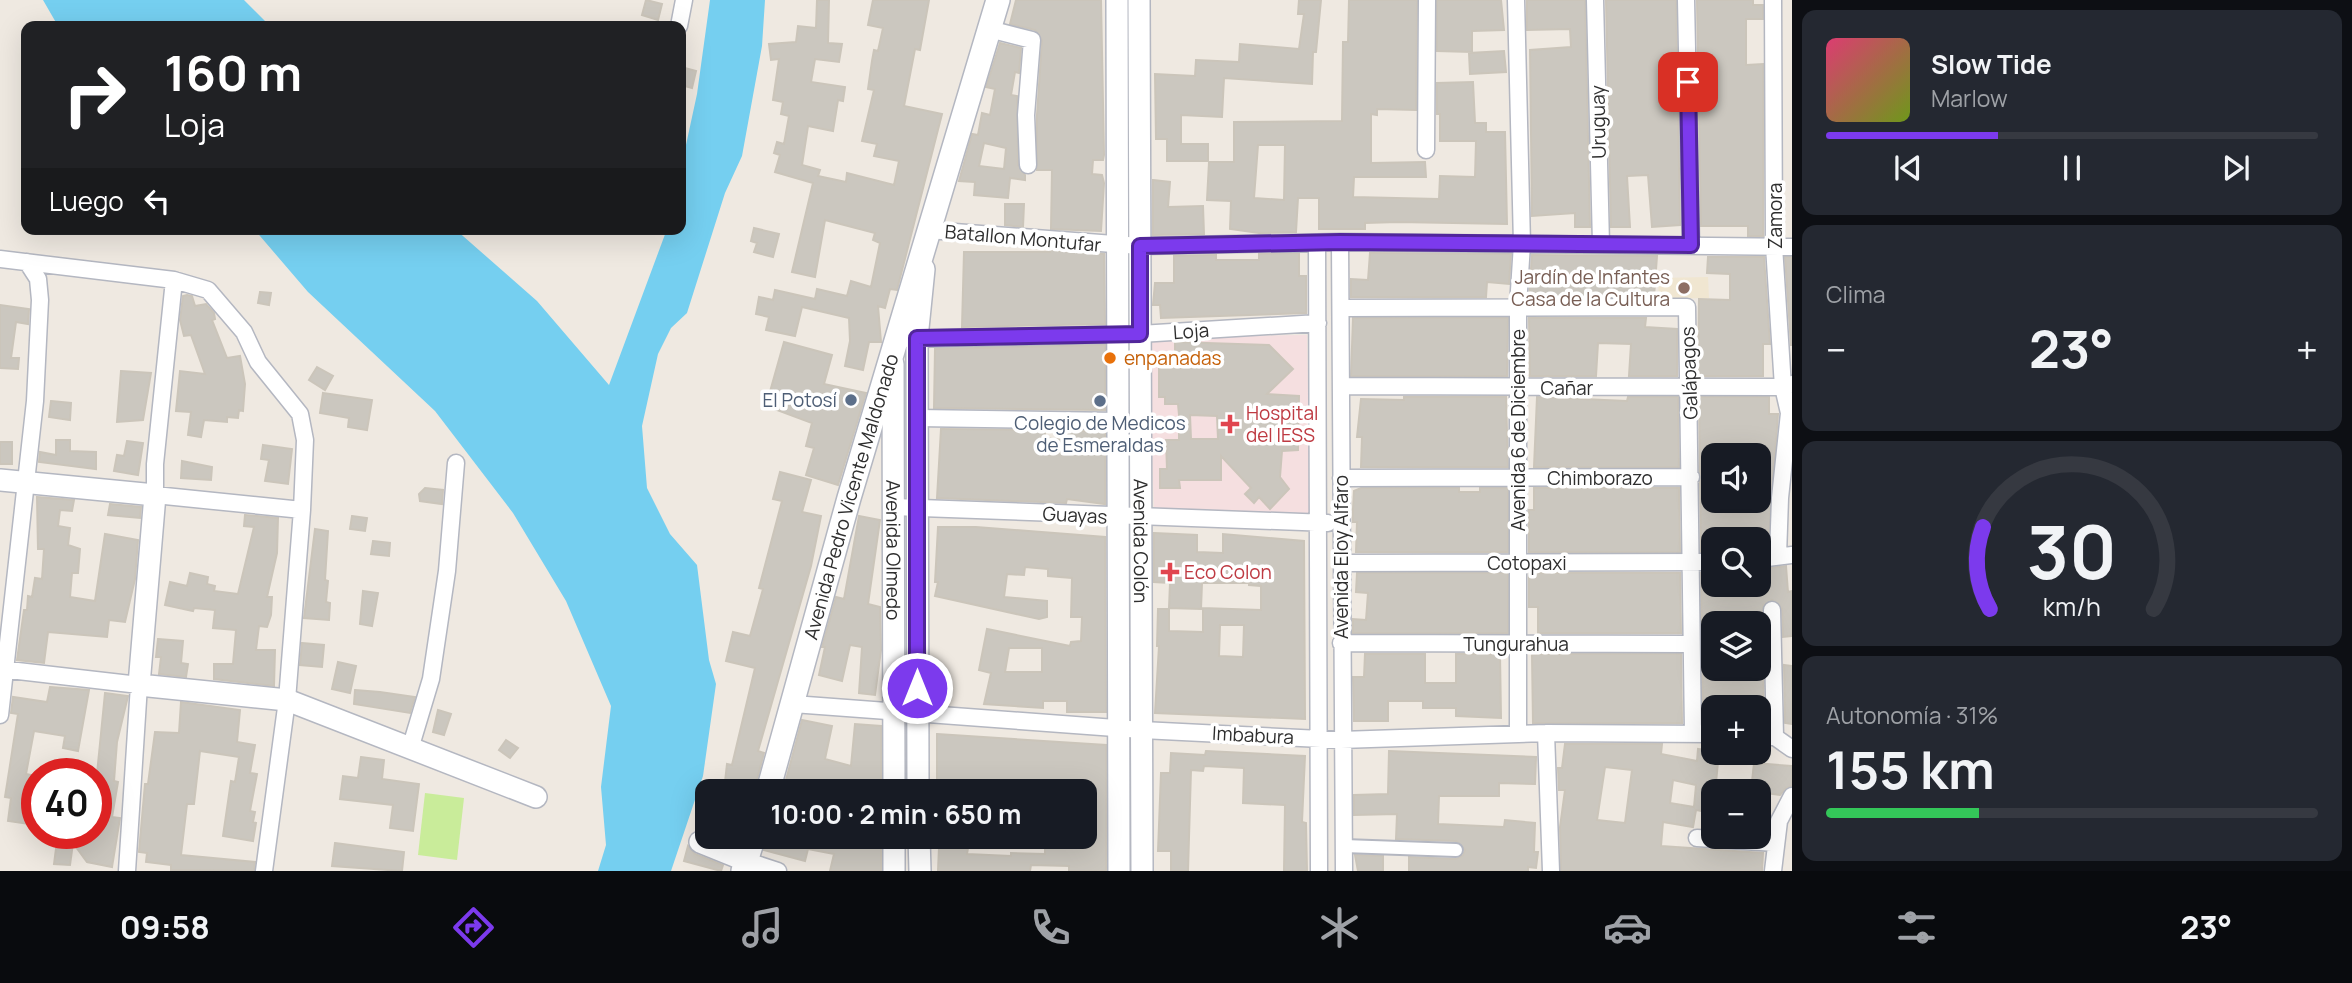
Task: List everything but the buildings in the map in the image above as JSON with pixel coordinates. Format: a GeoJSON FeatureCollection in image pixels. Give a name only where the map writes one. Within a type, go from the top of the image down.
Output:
{"type":"FeatureCollection","features":[{"type":"Feature","properties":{"kind":"main road","name":"Avenida Pedro Vicente Maldonado"},"geometry":{"type":"LineString","coordinates":[[771,779],[901,343],[928,230],[998,0]]}},
{"type":"Feature","properties":{"kind":"main road"},"geometry":{"type":"LineString","coordinates":[[745,866],[750,849]]}},
{"type":"Feature","properties":{"kind":"street"},"geometry":{"type":"LineString","coordinates":[[680,21],[684,0]]}},
{"type":"Feature","properties":{"kind":"street","name":"Avenida Colón"},"geometry":{"type":"LineString","coordinates":[[1117,0],[1119,871]]}},
{"type":"Feature","properties":{"kind":"street","name":"Avenida Colón"},"geometry":{"type":"LineString","coordinates":[[1139,0],[1142,871]]}},
{"type":"Feature","properties":{"kind":"street"},"geometry":{"type":"LineString","coordinates":[[1426,150],[1427,0]]}},
{"type":"Feature","properties":{"kind":"street","name":"Avenida 6 de Diciembre"},"geometry":{"type":"LineString","coordinates":[[1516,0],[1521,244],[1518,306],[1518,734]]}},
{"type":"Feature","properties":{"kind":"street","name":"Uruguay"},"geometry":{"type":"LineString","coordinates":[[1595,0],[1601,244]]}},
{"type":"Feature","properties":{"kind":"street"},"geometry":{"type":"LineString","coordinates":[[1686,0],[1691,245]]}},
{"type":"Feature","properties":{"kind":"street","name":"Zamora"},"geometry":{"type":"LineString","coordinates":[[1773,0],[1784,87],[1774,246],[1791,419],[1780,498],[1785,555]]}},
{"type":"Feature","properties":{"kind":"street"},"geometry":{"type":"LineString","coordinates":[[989,29],[1032,40],[1026,115],[1028,165]]}},
{"type":"Feature","properties":{"kind":"street","name":"Batallon Montufar"},"geometry":{"type":"LineString","coordinates":[[928,230],[1140,246],[1340,242],[1792,247]]}},
{"type":"Feature","properties":{"kind":"street","name":"Avenida Eloy Alfaro"},"geometry":{"type":"LineString","coordinates":[[1340,242],[1341,740],[1344,871]]}},
{"type":"Feature","properties":{"kind":"street","name":"Avenida Eloy Alfaro"},"geometry":{"type":"LineString","coordinates":[[1318,243],[1320,871]]}},
{"type":"Feature","properties":{"kind":"street"},"geometry":{"type":"LineString","coordinates":[[0,259],[174,280],[208,290],[243,332],[258,362],[300,414],[305,440],[302,510],[287,700],[264,871]]}},
{"type":"Feature","properties":{"kind":"street"},"geometry":{"type":"LineString","coordinates":[[0,715],[34,401],[40,300],[38,279],[27,262]]}},
{"type":"Feature","properties":{"kind":"street"},"geometry":{"type":"LineString","coordinates":[[127,871],[155,495],[155,464],[174,280]]}},
{"type":"Feature","properties":{"kind":"street"},"geometry":{"type":"LineString","coordinates":[[1342,308],[1518,306]]}},
{"type":"Feature","properties":{"kind":"street","name":"Galápagos"},"geometry":{"type":"LineString","coordinates":[[1518,306],[1687,307],[1693,733]]}},
{"type":"Feature","properties":{"kind":"street","name":"Loja"},"geometry":{"type":"LineString","coordinates":[[901,343],[1140,334],[1318,323]]}},
{"type":"Feature","properties":{"kind":"street","name":"Avenida Olmedo"},"geometry":{"type":"LineString","coordinates":[[901,343],[918,418],[918,779]]}},
{"type":"Feature","properties":{"kind":"street","name":"Avenida Olmedo"},"geometry":{"type":"LineString","coordinates":[[894,779],[893,507],[901,343]]}},
{"type":"Feature","properties":{"kind":"street","name":"Cañar"},"geometry":{"type":"LineString","coordinates":[[1341,386],[1690,389],[1787,386]]}},
{"type":"Feature","properties":{"kind":"street"},"geometry":{"type":"LineString","coordinates":[[918,418],[1118,421]]}},
{"type":"Feature","properties":{"kind":"street"},"geometry":{"type":"LineString","coordinates":[[410,749],[431,679],[447,571],[456,463]]}},
{"type":"Feature","properties":{"kind":"street","name":"Chimborazo"},"geometry":{"type":"LineString","coordinates":[[1341,478],[1691,478]]}},
{"type":"Feature","properties":{"kind":"street"},"geometry":{"type":"LineString","coordinates":[[0,480],[302,510]]}},
{"type":"Feature","properties":{"kind":"street","name":"Guayas"},"geometry":{"type":"LineString","coordinates":[[893,507],[1341,524]]}},
{"type":"Feature","properties":{"kind":"street","name":"Cotopaxi"},"geometry":{"type":"LineString","coordinates":[[1341,563],[1701,563]]}},
{"type":"Feature","properties":{"kind":"street"},"geometry":{"type":"LineString","coordinates":[[1769,695],[1772,610]]}},
{"type":"Feature","properties":{"kind":"street","name":"Tungurahua"},"geometry":{"type":"LineString","coordinates":[[1341,643],[1691,644]]}},
{"type":"Feature","properties":{"kind":"street"},"geometry":{"type":"LineString","coordinates":[[3,669],[287,700],[536,797]]}},
{"type":"Feature","properties":{"kind":"street","name":"Imbabura"},"geometry":{"type":"LineString","coordinates":[[793,704],[1142,730],[1341,740],[1546,733],[1701,733]]}},
{"type":"Feature","properties":{"kind":"street"},"geometry":{"type":"LineString","coordinates":[[1546,733],[1551,871]]}},
{"type":"Feature","properties":{"kind":"street"},"geometry":{"type":"LineString","coordinates":[[1771,739],[1792,749]]}},
{"type":"Feature","properties":{"kind":"street"},"geometry":{"type":"LineString","coordinates":[[1773,871],[1779,821],[1792,796]]}},
{"type":"Feature","properties":{"kind":"street"},"geometry":{"type":"LineString","coordinates":[[1697,838],[1776,843]]}},
{"type":"Feature","properties":{"kind":"street"},"geometry":{"type":"LineString","coordinates":[[1344,846],[1456,850]]}},
{"type":"Feature","properties":{"kind":"street"},"geometry":{"type":"LineString","coordinates":[[713,849],[745,866],[778,871]]}},
{"type":"Feature","properties":{"kind":"street"},"geometry":{"type":"LineString","coordinates":[[894,849],[894,871]]}},
{"type":"Feature","properties":{"kind":"street"},"geometry":{"type":"LineString","coordinates":[[919,849],[919,871]]}},
{"type":"Feature","properties":{"kind":"shaded area","name":"Jardín de Infantes Casa de la Cultura"},"geometry":{"type":"Polygon","coordinates":[[[1708,277],[1709,298],[1659,299],[1658,278],[1708,277]]]}},
{"type":"Feature","properties":{"kind":"shaded area","name":"Hospital del IESS"},"geometry":{"type":"Polygon","coordinates":[[[1307,335],[1310,517],[1154,510],[1148,337],[1307,335]]]}},
{"type":"Feature","properties":{"kind":"green space"},"geometry":{"type":"Polygon","coordinates":[[[425,793],[464,798],[457,860],[418,855],[425,793]]]}},
{"type":"Feature","properties":{"kind":"water"},"geometry":{"type":"Polygon","coordinates":[[[43,0],[244,0],[265,21],[55,21],[43,0]]]}},
{"type":"Feature","properties":{"kind":"water"},"geometry":{"type":"Polygon","coordinates":[[[710,0],[765,0],[762,46],[742,156],[725,193],[687,313],[671,328],[658,354],[642,426],[647,488],[670,534],[697,565],[709,660],[716,684],[703,776],[702,779],[695,779],[695,800],[671,871],[598,871],[606,845],[601,787],[611,706],[566,601],[513,513],[435,411],[308,292],[259,235],[462,235],[537,301],[609,385],[665,235],[686,235],[686,145],[697,94],[710,0]]]}},
{"type":"Feature","properties":{"kind":"place","name":"Jardín de Infantes Casa de la Cultura"},"geometry":{"type":"Point","coordinates":[1684,288]}},
{"type":"Feature","properties":{"kind":"place","name":"enpanadas"},"geometry":{"type":"Point","coordinates":[1110,358]}},
{"type":"Feature","properties":{"kind":"place","name":"El Potosí"},"geometry":{"type":"Point","coordinates":[851,400]}},
{"type":"Feature","properties":{"kind":"place","name":"Colegio de Medicos de Esmeraldas"},"geometry":{"type":"Point","coordinates":[1100,401]}},
{"type":"Feature","properties":{"kind":"place","name":"Hospital del IESS"},"geometry":{"type":"Point","coordinates":[1230,424]}},
{"type":"Feature","properties":{"kind":"place","name":"Eco Colon"},"geometry":{"type":"Point","coordinates":[1170,572]}},
{"type":"Feature","properties":{"kind":"route"},"geometry":{"type":"LineString","coordinates":[[917,688],[917,338],[1140,334],[1140,246],[1340,242],[1691,245],[1688,82]]}}]}
